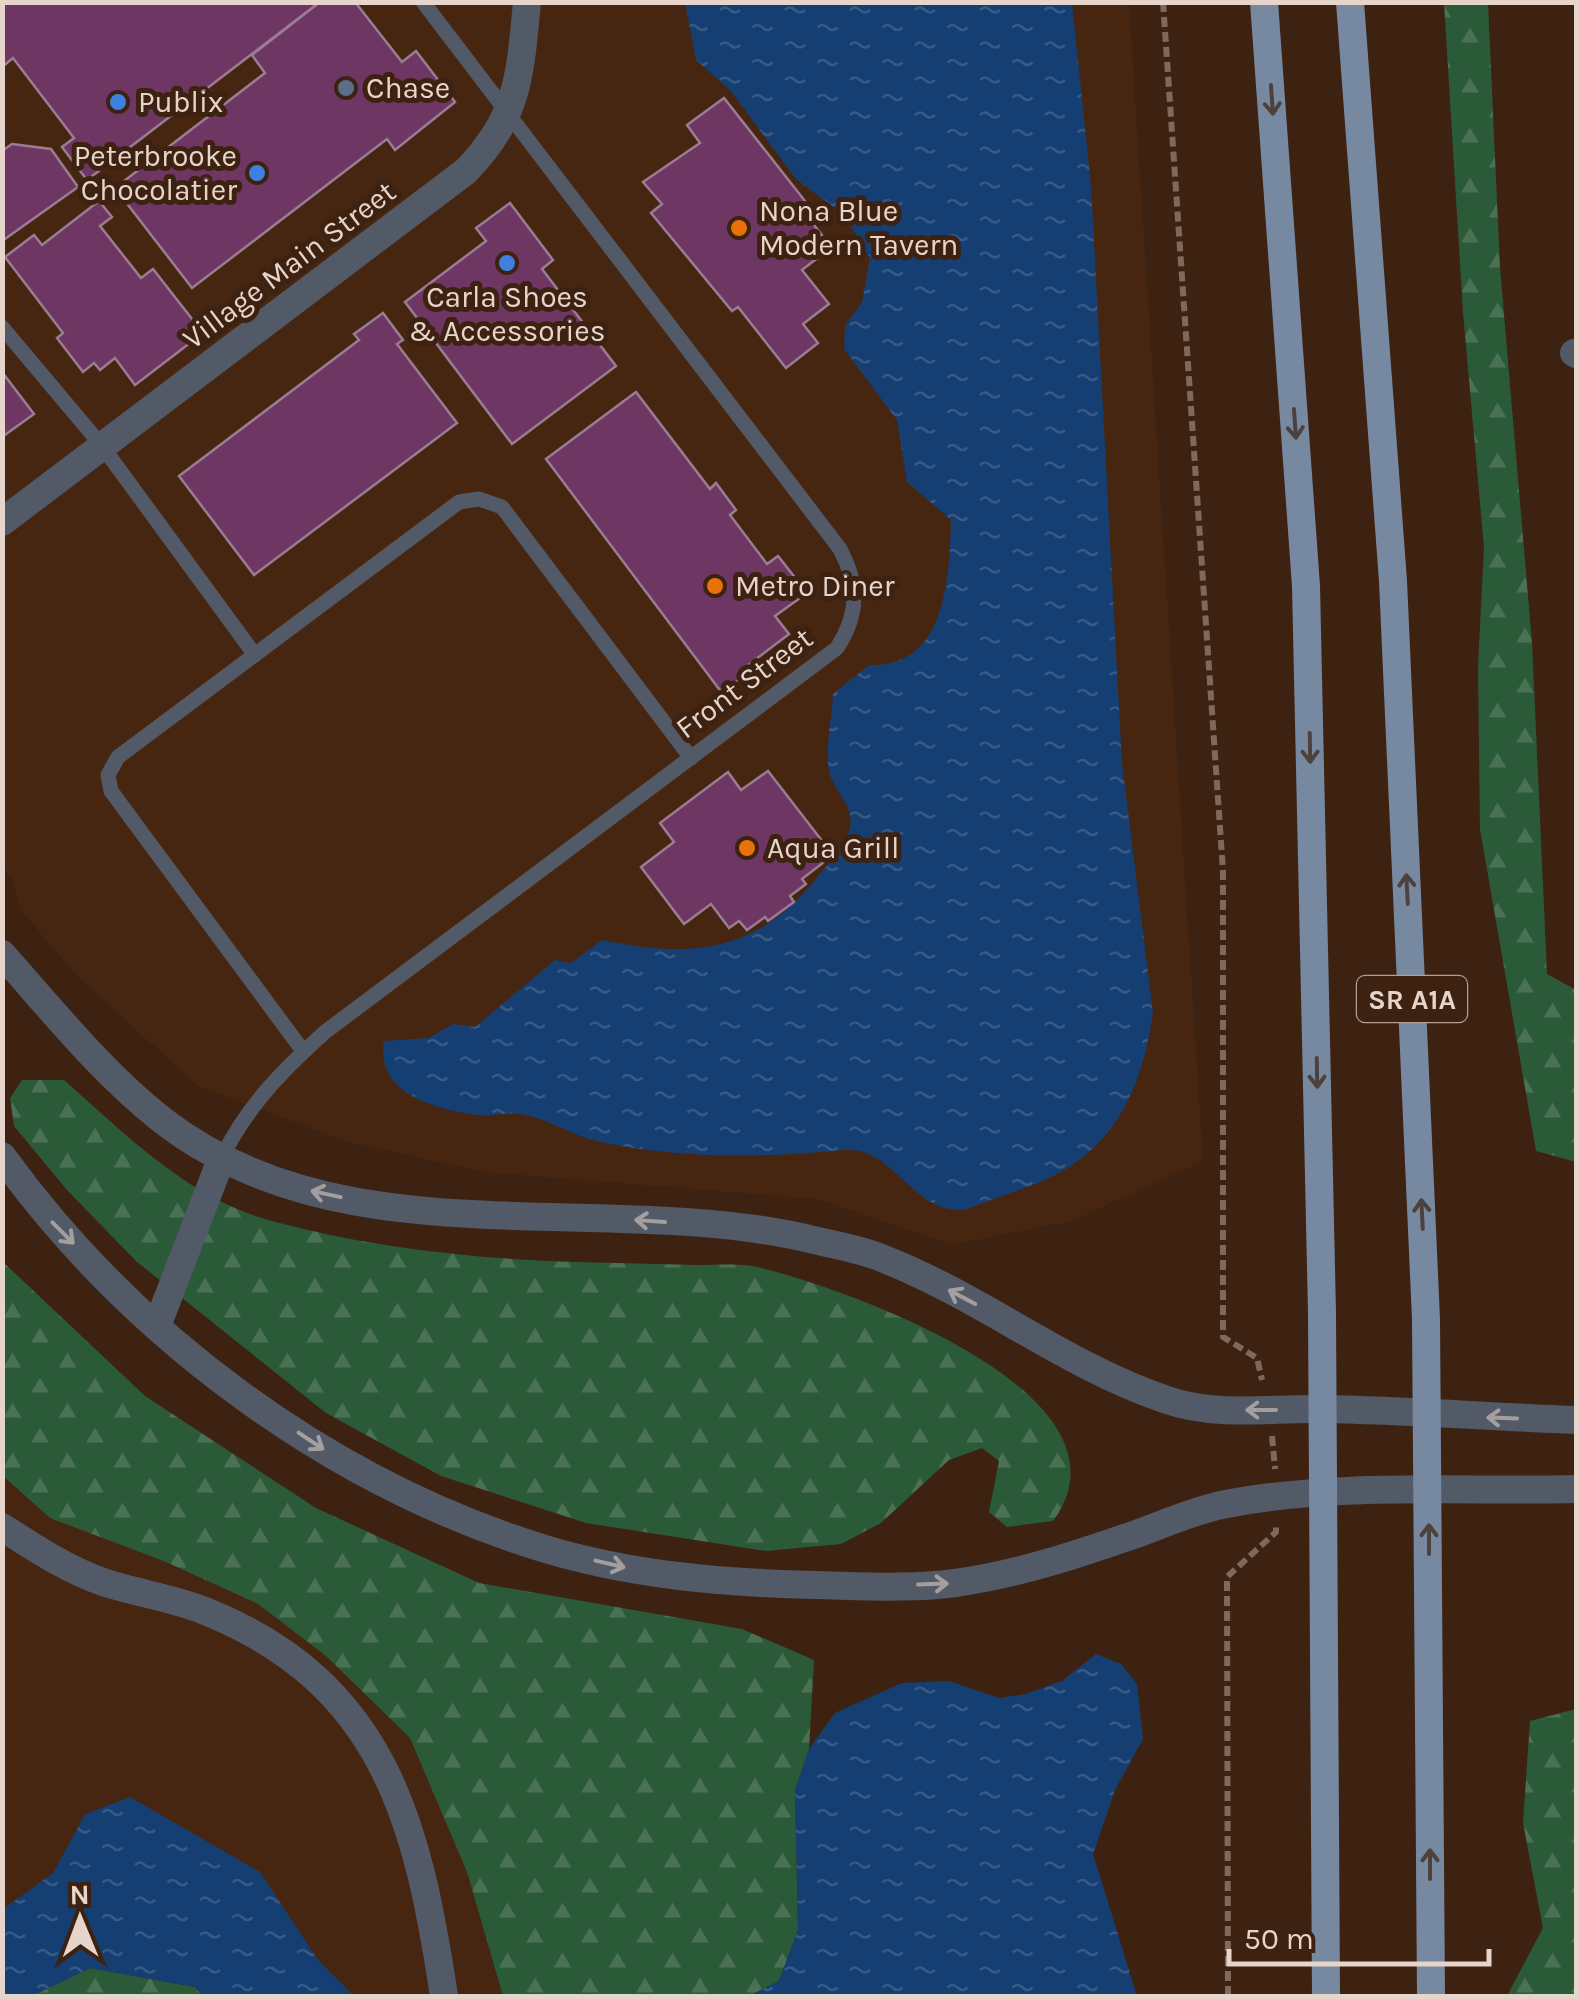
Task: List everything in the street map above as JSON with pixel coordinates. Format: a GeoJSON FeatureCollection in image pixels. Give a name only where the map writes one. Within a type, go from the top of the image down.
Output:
{"type":"FeatureCollection","features":[{"type":"Feature","properties":{"kind":"main road","name":"SR A1A"},"geometry":{"type":"LineString","coordinates":[[1264,2],[1306,586],[1321,1409],[1326,1996]]}},
{"type":"Feature","properties":{"kind":"main road","name":"SR A1A"},"geometry":{"type":"LineString","coordinates":[[1350,2],[1392,581],[1428,1414],[1431,1996]]}},
{"type":"Feature","properties":{"kind":"street","name":"Village Main Street"},"geometry":{"type":"LineString","coordinates":[[2,522],[466,171],[497,140],[508,113],[522,55],[527,2]]}},
{"type":"Feature","properties":{"kind":"street"},"geometry":{"type":"LineString","coordinates":[[2,954],[89,1053],[163,1121],[222,1157],[309,1190],[382,1206],[743,1227],[811,1239],[880,1257],[1082,1365],[1170,1401],[1210,1410],[1321,1409],[1576,1420]]}},
{"type":"Feature","properties":{"kind":"street"},"geometry":{"type":"LineString","coordinates":[[2,1156],[45,1215],[157,1326],[247,1398],[330,1454],[436,1508],[542,1548],[644,1572],[759,1584],[950,1584],[1026,1572],[1214,1506],[1275,1494],[1576,1489]]}},
{"type":"Feature","properties":{"kind":"street"},"geometry":{"type":"LineString","coordinates":[[157,1326],[222,1157]]}},
{"type":"Feature","properties":{"kind":"street"},"geometry":{"type":"LineString","coordinates":[[2,1528],[50,1558],[101,1581],[202,1610],[245,1628],[299,1662],[339,1703],[388,1775],[412,1828],[427,1884],[444,1996]]}},
{"type":"Feature","properties":{"kind":"lane","name":"Front Street"},"geometry":{"type":"LineString","coordinates":[[222,1157],[242,1116],[303,1051],[837,648],[851,626],[856,600],[850,568],[423,2]]}},
{"type":"Feature","properties":{"kind":"lane"},"geometry":{"type":"LineString","coordinates":[[2,327],[102,446],[255,654]]}},
{"type":"Feature","properties":{"kind":"lane"},"geometry":{"type":"LineString","coordinates":[[303,1051],[110,792],[108,775],[118,757],[460,502],[480,498],[502,507],[691,758]]}},
{"type":"Feature","properties":{"kind":"path"},"geometry":{"type":"LineString","coordinates":[[1163,2],[1224,870],[1223,1337],[1257,1358],[1268,1410],[1275,1494],[1276,1532],[1227,1577],[1228,1996]]}},
{"type":"Feature","properties":{"kind":"shaded area"},"geometry":{"type":"Polygon","coordinates":[[[3,3],[1129,3],[1203,1161],[1072,1221],[952,1245],[818,1199],[483,1172],[345,1141],[198,1086],[76,975],[20,909],[15,884],[3,868],[3,3]]]}},
{"type":"Feature","properties":{"kind":"shaded area"},"geometry":{"type":"Polygon","coordinates":[[[2,1476],[50,1518],[166,1562],[258,1604],[326,1656],[410,1738],[467,1872],[503,1996],[354,1996],[318,1960],[260,1873],[130,1797],[85,1814],[53,1873],[3,1909],[2,1476]]]}},
{"type":"Feature","properties":{"kind":"green space"},"geometry":{"type":"Polygon","coordinates":[[[1444,3],[1488,3],[1500,268],[1532,643],[1547,974],[1576,990],[1576,1162],[1536,1151],[1480,829],[1478,666],[1484,548],[1463,312],[1444,3]]]}},
{"type":"Feature","properties":{"kind":"green space"},"geometry":{"type":"Polygon","coordinates":[[[22,1080],[64,1080],[184,1180],[238,1210],[268,1220],[343,1238],[460,1255],[750,1266],[853,1297],[972,1354],[1023,1390],[1058,1431],[1071,1474],[1053,1521],[1007,1527],[989,1512],[999,1461],[982,1448],[949,1460],[881,1523],[841,1544],[766,1551],[586,1523],[441,1476],[326,1413],[136,1261],[67,1190],[14,1126],[10,1098],[22,1080]]]}},
{"type":"Feature","properties":{"kind":"green space"},"geometry":{"type":"Polygon","coordinates":[[[2,1261],[145,1396],[316,1508],[479,1583],[742,1629],[814,1660],[809,1749],[795,1790],[798,1930],[779,1981],[749,1996],[503,1996],[467,1872],[410,1738],[326,1656],[258,1604],[166,1562],[50,1518],[3,1476],[2,1261]]]}},
{"type":"Feature","properties":{"kind":"green space"},"geometry":{"type":"Polygon","coordinates":[[[1576,1709],[1576,1996],[1507,1996],[1543,1928],[1523,1823],[1530,1721],[1576,1709]]]}},
{"type":"Feature","properties":{"kind":"green space"},"geometry":{"type":"Polygon","coordinates":[[[90,1968],[195,1987],[203,1996],[32,1996],[90,1968]]]}},
{"type":"Feature","properties":{"kind":"water"},"geometry":{"type":"Polygon","coordinates":[[[685,3],[1072,3],[1091,186],[1122,763],[1153,1013],[1137,1079],[1104,1137],[1058,1174],[967,1209],[949,1209],[933,1203],[877,1158],[861,1151],[783,1155],[661,1152],[591,1140],[522,1114],[483,1115],[443,1108],[411,1096],[398,1086],[384,1059],[384,1041],[429,1038],[453,1024],[475,1027],[555,960],[571,963],[602,940],[665,949],[720,944],[745,936],[793,904],[835,855],[850,828],[847,805],[829,771],[833,694],[869,665],[895,662],[914,652],[939,615],[945,592],[951,520],[907,482],[897,420],[844,349],[845,326],[862,302],[870,258],[844,215],[796,179],[730,90],[696,60],[685,3]]]}},
{"type":"Feature","properties":{"kind":"water"},"geometry":{"type":"Polygon","coordinates":[[[1096,1654],[1121,1664],[1137,1684],[1143,1739],[1115,1790],[1093,1854],[1137,1996],[749,1996],[779,1981],[798,1930],[795,1790],[809,1749],[835,1713],[902,1683],[949,1681],[999,1698],[1025,1694],[1062,1681],[1096,1654]]]}},
{"type":"Feature","properties":{"kind":"water"},"geometry":{"type":"Polygon","coordinates":[[[130,1797],[260,1872],[318,1960],[354,1996],[203,1996],[195,1987],[90,1968],[32,1996],[3,1996],[3,1909],[53,1873],[85,1814],[130,1797]]]}},
{"type":"Feature","properties":{"kind":"building","name":"Publix"},"geometry":{"type":"Polygon","coordinates":[[[2,2],[320,2],[87,180],[62,147],[74,138],[13,58],[2,67],[2,2]]]}},
{"type":"Feature","properties":{"kind":"building"},"geometry":{"type":"Polygon","coordinates":[[[320,2],[355,2],[402,62],[416,51],[455,102],[395,150],[387,139],[192,288],[115,188],[265,73],[252,55],[320,2]]]}},
{"type":"Feature","properties":{"kind":"building","name":"Nona Blue Modern Tavern"},"geometry":{"type":"Polygon","coordinates":[[[724,98],[816,215],[810,220],[822,235],[814,241],[824,253],[802,270],[829,304],[803,324],[818,343],[786,368],[738,307],[732,311],[651,213],[662,204],[643,182],[700,143],[687,125],[724,98]]]}},
{"type":"Feature","properties":{"kind":"building"},"geometry":{"type":"Polygon","coordinates":[[[12,144],[51,149],[78,187],[2,241],[2,151],[12,144]]]}},
{"type":"Feature","properties":{"kind":"building"},"geometry":{"type":"Polygon","coordinates":[[[99,201],[112,217],[100,226],[141,278],[153,269],[203,333],[135,385],[115,358],[100,370],[94,363],[83,372],[57,338],[63,333],[5,257],[34,235],[42,245],[99,201]]]}},
{"type":"Feature","properties":{"kind":"building"},"geometry":{"type":"Polygon","coordinates":[[[510,203],[553,260],[542,269],[616,366],[512,444],[405,302],[486,241],[476,228],[510,203]]]}},
{"type":"Feature","properties":{"kind":"building"},"geometry":{"type":"Polygon","coordinates":[[[383,313],[403,340],[397,344],[457,423],[254,575],[179,476],[359,340],[354,334],[383,313]]]}},
{"type":"Feature","properties":{"kind":"building"},"geometry":{"type":"Polygon","coordinates":[[[2,372],[34,414],[2,437],[2,372]]]}},
{"type":"Feature","properties":{"kind":"building"},"geometry":{"type":"Polygon","coordinates":[[[636,392],[710,489],[716,483],[736,510],[730,515],[767,564],[778,556],[807,593],[775,616],[789,634],[739,672],[742,677],[722,693],[546,459],[636,392]]]}},
{"type":"Feature","properties":{"kind":"building","name":"Aqua Grill"},"geometry":{"type":"Polygon","coordinates":[[[768,771],[833,855],[802,879],[806,884],[790,896],[794,902],[768,921],[765,917],[747,930],[739,921],[729,928],[711,904],[684,924],[641,867],[674,842],[660,823],[728,772],[741,790],[768,771]]]}},
{"type":"Feature","properties":{"kind":"place","name":"Chase"},"geometry":{"type":"Point","coordinates":[346,88]}},
{"type":"Feature","properties":{"kind":"place","name":"Publix"},"geometry":{"type":"Point","coordinates":[118,102]}},
{"type":"Feature","properties":{"kind":"place","name":"Peterbrooke Chocolatier"},"geometry":{"type":"Point","coordinates":[257,173]}},
{"type":"Feature","properties":{"kind":"place","name":"Nona Blue Modern Tavern"},"geometry":{"type":"Point","coordinates":[739,228]}},
{"type":"Feature","properties":{"kind":"place","name":"Carla Shoes & Accessories"},"geometry":{"type":"Point","coordinates":[507,263]}},
{"type":"Feature","properties":{"kind":"place","name":"Metro Diner"},"geometry":{"type":"Point","coordinates":[715,586]}},
{"type":"Feature","properties":{"kind":"place","name":"Aqua Grill"},"geometry":{"type":"Point","coordinates":[747,848]}}]}
